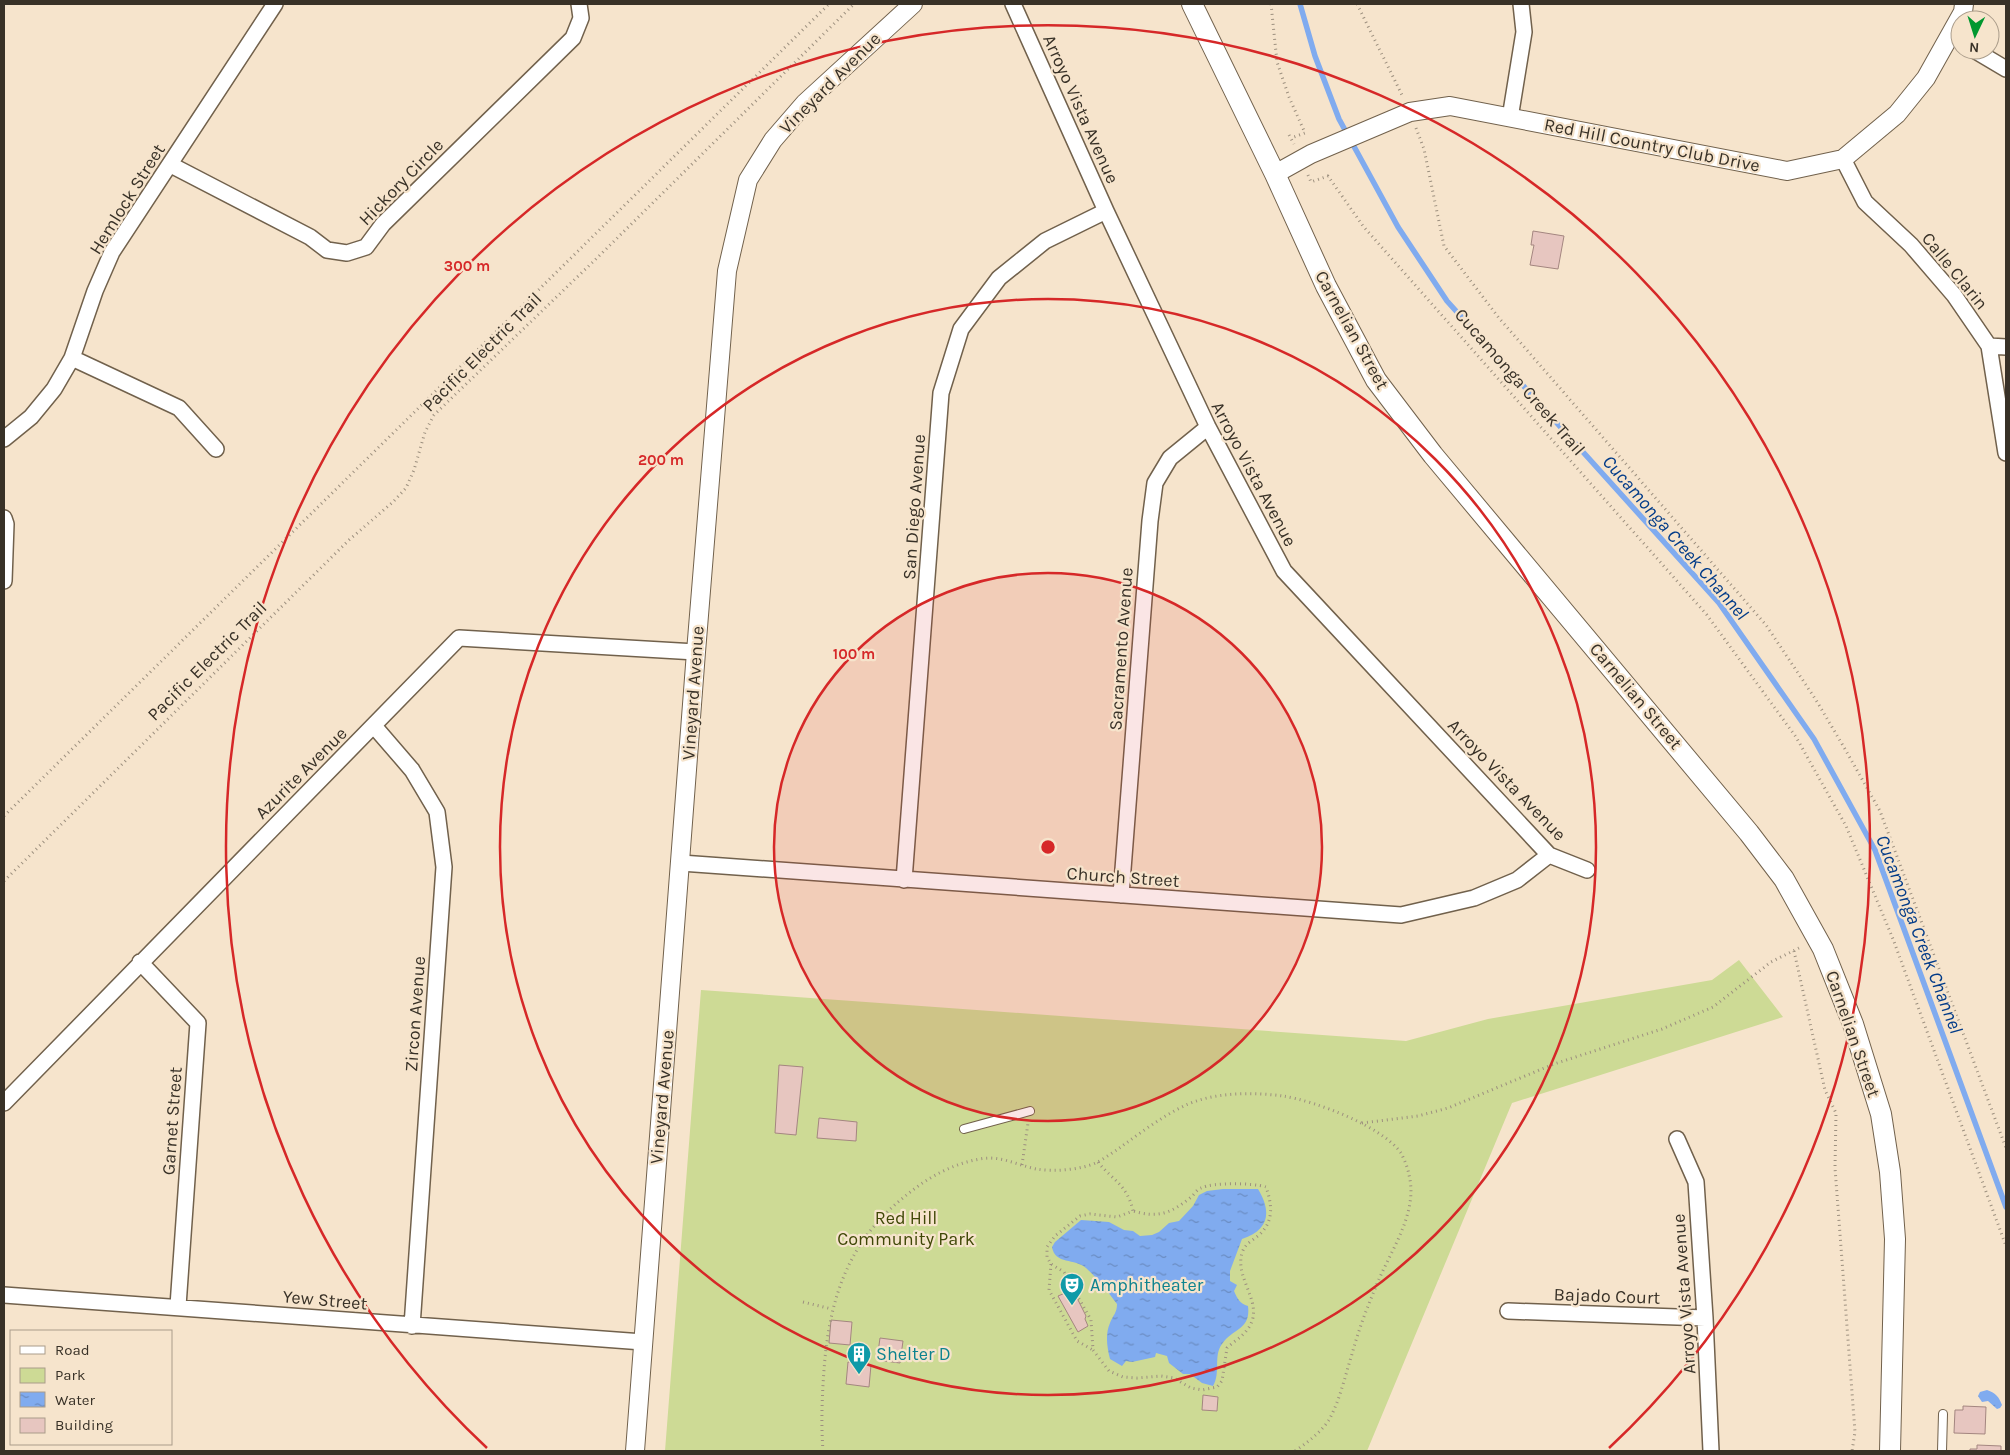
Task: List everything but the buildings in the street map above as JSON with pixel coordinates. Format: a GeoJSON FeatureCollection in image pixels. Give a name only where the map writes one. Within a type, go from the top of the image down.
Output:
{"type":"FeatureCollection","features":[{"type":"Feature","properties":{"kind":"main road","name":"Carnelian Street"},"geometry":{"type":"LineString","coordinates":[[1192,4],[1275,174],[1326,286],[1376,380],[1433,455],[1749,832],[1784,879],[1816,938],[1853,1024],[1881,1114],[1890,1172],[1894,1248],[1890,1451]]}},
{"type":"Feature","properties":{"kind":"street","name":"Hemlock Street"},"geometry":{"type":"LineString","coordinates":[[4,439],[31,417],[49,396],[72,358],[95,291],[112,252],[275,4]]}},
{"type":"Feature","properties":{"kind":"street","name":"Hickory Circle"},"geometry":{"type":"LineString","coordinates":[[170,164],[310,237],[327,250],[347,253],[366,247],[383,224],[572,38],[581,18],[579,4]]}},
{"type":"Feature","properties":{"kind":"street","name":"Vineyard Avenue"},"geometry":{"type":"LineString","coordinates":[[635,1451],[727,271],[748,180],[773,140],[805,103],[913,4]]}},
{"type":"Feature","properties":{"kind":"street","name":"Arroyo Vista Avenue"},"geometry":{"type":"LineString","coordinates":[[1012,4],[1106,211],[1208,427],[1284,571],[1549,855],[1588,870]]}},
{"type":"Feature","properties":{"kind":"street"},"geometry":{"type":"LineString","coordinates":[[1510,118],[1524,32],[1521,4]]}},
{"type":"Feature","properties":{"kind":"street","name":"Red Hill Country Club Drive"},"geometry":{"type":"LineString","coordinates":[[1275,174],[1311,154],[1410,112],[1450,106],[1787,171],[1843,159],[1897,114],[1950,46]]}},
{"type":"Feature","properties":{"kind":"street"},"geometry":{"type":"LineString","coordinates":[[1991,60],[2006,69]]}},
{"type":"Feature","properties":{"kind":"street","name":"Calle Clarin"},"geometry":{"type":"LineString","coordinates":[[1843,159],[1865,202],[1911,245],[1954,295],[1989,346],[2006,453]]}},
{"type":"Feature","properties":{"kind":"street","name":"San Diego Avenue"},"geometry":{"type":"LineString","coordinates":[[904,880],[941,393],[961,329],[999,278],[1046,241],[1106,211]]}},
{"type":"Feature","properties":{"kind":"street"},"geometry":{"type":"LineString","coordinates":[[1989,346],[2006,347]]}},
{"type":"Feature","properties":{"kind":"street"},"geometry":{"type":"LineString","coordinates":[[72,358],[178,408],[216,450]]}},
{"type":"Feature","properties":{"kind":"street","name":"Sacramento Avenue"},"geometry":{"type":"LineString","coordinates":[[1121,895],[1150,522],[1156,483],[1170,458],[1208,427]]}},
{"type":"Feature","properties":{"kind":"street"},"geometry":{"type":"LineString","coordinates":[[4,518],[6,524],[4,581]]}},
{"type":"Feature","properties":{"kind":"street","name":"Azurite Avenue"},"geometry":{"type":"LineString","coordinates":[[4,1104],[140,962],[459,638],[696,652]]}},
{"type":"Feature","properties":{"kind":"street","name":"Zircon Avenue"},"geometry":{"type":"LineString","coordinates":[[374,726],[412,770],[437,812],[444,867],[412,1326]]}},
{"type":"Feature","properties":{"kind":"street","name":"Church Street"},"geometry":{"type":"LineString","coordinates":[[680,863],[1401,915],[1474,898],[1517,880],[1549,855]]}},
{"type":"Feature","properties":{"kind":"street","name":"Garnet Street"},"geometry":{"type":"LineString","coordinates":[[140,962],[198,1023],[178,1306]]}},
{"type":"Feature","properties":{"kind":"street","name":"Arroyo Vista Avenue"},"geometry":{"type":"LineString","coordinates":[[1677,1139],[1696,1182],[1711,1451]]}},
{"type":"Feature","properties":{"kind":"street","name":"Yew Street"},"geometry":{"type":"LineString","coordinates":[[4,1294],[643,1342]]}},
{"type":"Feature","properties":{"kind":"street","name":"Bajado Court"},"geometry":{"type":"LineString","coordinates":[[1508,1311],[1705,1318]]}},
{"type":"Feature","properties":{"kind":"lane"},"geometry":{"type":"LineString","coordinates":[[964,1130],[1030,1111]]}},
{"type":"Feature","properties":{"kind":"lane"},"geometry":{"type":"LineString","coordinates":[[1942,1451],[1943,1414]]}},
{"type":"Feature","properties":{"kind":"path","name":"Pacific Electric Trail"},"geometry":{"type":"LineString","coordinates":[[4,816],[829,4]]}},
{"type":"Feature","properties":{"kind":"path","name":"Pacific Electric Trail"},"geometry":{"type":"LineString","coordinates":[[4,880],[349,540],[393,502],[406,488],[414,470],[425,432],[434,415],[598,257],[854,4]]}},
{"type":"Feature","properties":{"kind":"path"},"geometry":{"type":"LineString","coordinates":[[1271,4],[1277,62],[1289,98],[1305,133],[1291,138]]}},
{"type":"Feature","properties":{"kind":"path"},"geometry":{"type":"LineString","coordinates":[[1357,4],[1410,112],[1424,149],[1444,246],[1499,318],[1766,626],[1816,700],[1845,748],[1880,811],[2006,1148]]}},
{"type":"Feature","properties":{"kind":"path","name":"Cucamonga Creek Trail"},"geometry":{"type":"LineString","coordinates":[[1328,176],[1363,226],[1707,615],[1796,737],[1846,826],[1894,939],[2006,1246]]}},
{"type":"Feature","properties":{"kind":"path"},"geometry":{"type":"LineString","coordinates":[[1361,1123],[1418,1116],[1448,1108],[1554,1064],[1662,1029],[1713,1007],[1771,962],[1816,938]]}},
{"type":"Feature","properties":{"kind":"path"},"geometry":{"type":"LineString","coordinates":[[1794,951],[1825,1090],[1836,1113],[1835,1168],[1855,1432],[1852,1451]]}},
{"type":"Feature","properties":{"kind":"path"},"geometry":{"type":"LineString","coordinates":[[823,1451],[822,1391],[832,1309],[840,1282],[852,1256],[889,1208],[918,1186],[947,1169],[979,1159],[993,1158],[1038,1169],[1056,1170],[1075,1168],[1098,1162],[1187,1104],[1213,1097],[1247,1094],[1287,1097],[1308,1102],[1361,1123],[1390,1142],[1402,1154],[1410,1176],[1411,1197],[1404,1224],[1375,1286],[1337,1402],[1328,1422],[1314,1438],[1296,1451]]}},
{"type":"Feature","properties":{"kind":"path"},"geometry":{"type":"LineString","coordinates":[[1022,1165],[1030,1111]]}},
{"type":"Feature","properties":{"kind":"path"},"geometry":{"type":"LineString","coordinates":[[1098,1162],[1107,1174],[1118,1181],[1126,1191],[1133,1211]]}},
{"type":"Feature","properties":{"kind":"path"},"geometry":{"type":"LineString","coordinates":[[1051,1264],[1049,1290],[1077,1340],[1093,1350],[1109,1371],[1123,1377],[1161,1376],[1174,1378],[1191,1388],[1211,1390],[1217,1388],[1222,1381],[1227,1348],[1247,1331],[1252,1323],[1253,1304],[1242,1272],[1242,1252],[1247,1243],[1260,1234],[1268,1224],[1271,1214],[1271,1199],[1266,1188],[1258,1184],[1216,1184],[1199,1188],[1182,1204],[1155,1216],[1133,1211],[1117,1217],[1090,1214],[1073,1220],[1055,1236],[1046,1247],[1047,1257],[1051,1264],[1064,1272],[1091,1320],[1093,1350]]}},
{"type":"Feature","properties":{"kind":"path"},"geometry":{"type":"LineString","coordinates":[[803,1302],[832,1309]]}},
{"type":"Feature","properties":{"kind":"green space","name":"Red Hill Community Park"},"geometry":{"type":"Polygon","coordinates":[[[1739,960],[1783,1017],[1512,1103],[1367,1451],[665,1451],[701,990],[1406,1041],[1488,1019],[1712,980],[1739,960]]]}},
{"type":"Feature","properties":{"kind":"water"},"geometry":{"type":"Polygon","coordinates":[[[1258,1189],[1265,1205],[1266,1213],[1263,1225],[1258,1231],[1242,1239],[1230,1271],[1230,1281],[1237,1285],[1234,1291],[1241,1302],[1248,1306],[1248,1314],[1244,1324],[1226,1339],[1219,1349],[1217,1376],[1213,1386],[1202,1383],[1190,1374],[1183,1374],[1169,1363],[1167,1356],[1156,1353],[1155,1357],[1132,1362],[1126,1361],[1122,1366],[1110,1359],[1107,1332],[1116,1312],[1117,1304],[1086,1268],[1061,1259],[1054,1253],[1052,1247],[1055,1242],[1081,1220],[1109,1222],[1124,1230],[1133,1231],[1140,1236],[1152,1235],[1159,1232],[1169,1223],[1179,1221],[1193,1206],[1199,1195],[1207,1191],[1258,1189]]]}},
{"type":"Feature","properties":{"kind":"water"},"geometry":{"type":"Polygon","coordinates":[[[1987,1390],[1993,1392],[1998,1398],[2002,1405],[2000,1408],[1997,1409],[1988,1401],[1982,1402],[1978,1396],[1980,1392],[1987,1390]]]}},
{"type":"Feature","properties":{"kind":"waterway","name":"Cucamonga Creek Channel"},"geometry":{"type":"LineString","coordinates":[[1300,4],[1315,56],[1339,119],[1398,227],[1447,301],[1719,603],[1814,739],[1875,850],[2006,1207]]}},
{"type":"Feature","properties":{"kind":"place","name":"Amphitheater"},"geometry":{"type":"Point","coordinates":[1072,1306]}},
{"type":"Feature","properties":{"kind":"place","name":"Shelter D"},"geometry":{"type":"Point","coordinates":[859,1375]}}]}
